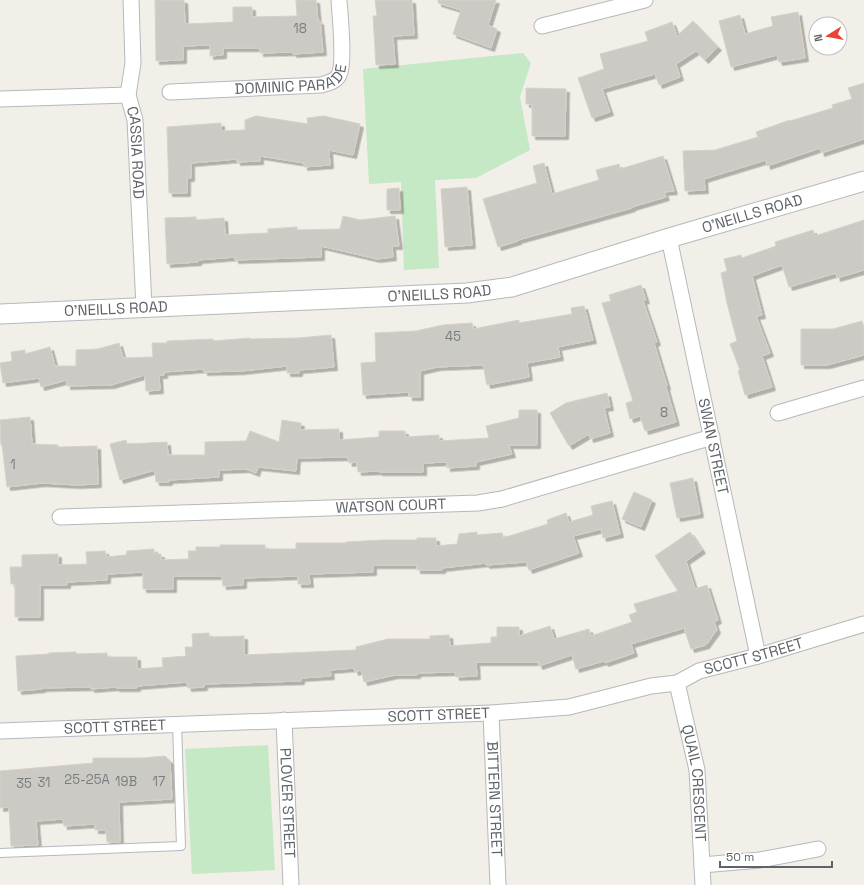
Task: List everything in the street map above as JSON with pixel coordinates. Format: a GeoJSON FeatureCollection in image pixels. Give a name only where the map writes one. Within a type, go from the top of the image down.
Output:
{"type":"FeatureCollection","features":[{"type":"Feature","properties":{"kind":"street","name":"CASSIA ROAD"},"geometry":{"type":"LineString","coordinates":[[131,0],[133,63],[128,95],[135,120],[144,307]]}},
{"type":"Feature","properties":{"kind":"street","name":"DOMINIC PARADE"},"geometry":{"type":"LineString","coordinates":[[170,92],[321,85],[331,83],[339,76],[342,64],[339,0]]}},
{"type":"Feature","properties":{"kind":"street"},"geometry":{"type":"LineString","coordinates":[[542,26],[645,0]]}},
{"type":"Feature","properties":{"kind":"street"},"geometry":{"type":"LineString","coordinates":[[0,99],[128,95]]}},
{"type":"Feature","properties":{"kind":"street","name":"O'NEILLS ROAD"},"geometry":{"type":"LineString","coordinates":[[0,314],[467,293],[512,287],[669,238],[864,181]]}},
{"type":"Feature","properties":{"kind":"street","name":"SWAN STREET"},"geometry":{"type":"LineString","coordinates":[[669,238],[758,656]]}},
{"type":"Feature","properties":{"kind":"street"},"geometry":{"type":"LineString","coordinates":[[778,413],[864,388]]}},
{"type":"Feature","properties":{"kind":"street","name":"WATSON COURT"},"geometry":{"type":"LineString","coordinates":[[60,518],[478,503],[502,499],[712,437]]}},
{"type":"Feature","properties":{"kind":"street","name":"SCOTT STREET"},"geometry":{"type":"LineString","coordinates":[[0,731],[491,712],[569,707],[651,686],[677,683],[699,671],[758,656],[864,624]]}},
{"type":"Feature","properties":{"kind":"street","name":"QUAIL CRESCENT"},"geometry":{"type":"LineString","coordinates":[[677,683],[697,770],[703,885]]}},
{"type":"Feature","properties":{"kind":"street","name":"BITTERN STREET"},"geometry":{"type":"LineString","coordinates":[[491,712],[498,885]]}},
{"type":"Feature","properties":{"kind":"street","name":"PLOVER STREET"},"geometry":{"type":"LineString","coordinates":[[284,720],[291,885]]}},
{"type":"Feature","properties":{"kind":"street"},"geometry":{"type":"LineString","coordinates":[[702,865],[760,860],[818,849]]}},
{"type":"Feature","properties":{"kind":"lane"},"geometry":{"type":"LineString","coordinates":[[0,853],[182,846],[176,724]]}},
{"type":"Feature","properties":{"kind":"green space"},"geometry":{"type":"Polygon","coordinates":[[[523,53],[531,63],[520,97],[530,150],[476,178],[435,180],[439,268],[404,270],[401,182],[369,184],[363,69],[523,53]]]}},
{"type":"Feature","properties":{"kind":"green space"},"geometry":{"type":"Polygon","coordinates":[[[268,745],[275,870],[192,874],[185,749],[268,745]]]}},
{"type":"Feature","properties":{"kind":"building"},"geometry":{"type":"Polygon","coordinates":[[[155,0],[184,0],[185,24],[233,22],[233,7],[252,7],[252,17],[297,16],[296,0],[316,0],[323,52],[293,54],[293,52],[260,53],[260,48],[223,48],[223,55],[210,56],[210,45],[183,46],[183,60],[156,61],[155,0]]]}},
{"type":"Feature","properties":{"kind":"building"},"geometry":{"type":"Polygon","coordinates":[[[375,0],[412,0],[414,35],[393,36],[395,64],[376,65],[373,16],[377,16],[375,0]]]}},
{"type":"Feature","properties":{"kind":"building"},"geometry":{"type":"Polygon","coordinates":[[[438,0],[496,0],[488,25],[497,29],[491,48],[453,34],[461,10],[438,3],[438,0]]]}},
{"type":"Feature","properties":{"kind":"building"},"geometry":{"type":"Polygon","coordinates":[[[798,12],[805,58],[779,62],[777,55],[731,67],[719,21],[740,15],[745,34],[773,26],[771,17],[798,12]]]}},
{"type":"Feature","properties":{"kind":"building"},"geometry":{"type":"Polygon","coordinates":[[[693,21],[718,47],[705,60],[696,51],[676,64],[680,77],[659,85],[655,74],[602,89],[610,112],[592,118],[578,78],[604,69],[600,54],[648,41],[645,32],[672,22],[677,36],[693,21]]]}},
{"type":"Feature","properties":{"kind":"building"},"geometry":{"type":"Polygon","coordinates":[[[864,83],[864,139],[821,153],[820,148],[767,166],[766,160],[704,179],[705,190],[685,191],[683,151],[715,150],[758,137],[756,132],[790,120],[833,108],[832,105],[852,99],[848,88],[864,83]]]}},
{"type":"Feature","properties":{"kind":"building"},"geometry":{"type":"Polygon","coordinates":[[[526,88],[566,89],[565,136],[532,136],[532,104],[526,104],[526,88]]]}},
{"type":"Feature","properties":{"kind":"building"},"geometry":{"type":"Polygon","coordinates":[[[256,116],[308,124],[307,118],[324,116],[360,124],[353,155],[329,150],[330,165],[304,167],[304,163],[260,156],[260,161],[237,162],[237,159],[191,163],[191,178],[187,178],[187,193],[169,193],[167,127],[221,123],[221,131],[245,130],[245,120],[256,116]]]}},
{"type":"Feature","properties":{"kind":"building"},"geometry":{"type":"Polygon","coordinates":[[[663,156],[674,191],[664,192],[666,197],[498,247],[483,199],[537,183],[533,166],[544,163],[552,194],[599,180],[596,170],[619,164],[620,169],[663,156]]]}},
{"type":"Feature","properties":{"kind":"building"},"geometry":{"type":"Polygon","coordinates":[[[467,187],[472,245],[445,247],[441,189],[467,187]]]}},
{"type":"Feature","properties":{"kind":"building"},"geometry":{"type":"Polygon","coordinates":[[[399,188],[400,210],[387,210],[387,189],[399,188]]]}},
{"type":"Feature","properties":{"kind":"building"},"geometry":{"type":"Polygon","coordinates":[[[343,216],[360,220],[395,216],[399,246],[392,246],[393,257],[377,259],[321,246],[321,257],[235,260],[235,257],[167,264],[165,218],[196,217],[196,220],[224,218],[225,235],[268,233],[268,229],[297,227],[297,230],[340,229],[343,216]]]}},
{"type":"Feature","properties":{"kind":"building"},"geometry":{"type":"Polygon","coordinates":[[[864,220],[864,270],[837,278],[836,273],[789,287],[782,265],[752,276],[762,315],[756,316],[770,353],[762,356],[772,387],[745,395],[738,371],[740,370],[730,344],[737,341],[721,273],[727,271],[724,259],[741,255],[742,258],[776,246],[775,242],[813,230],[815,236],[864,220]]]}},
{"type":"Feature","properties":{"kind":"building"},"geometry":{"type":"Polygon","coordinates":[[[641,285],[646,300],[643,301],[657,342],[654,343],[676,422],[645,431],[640,416],[630,419],[626,403],[633,401],[602,303],[611,301],[609,295],[641,285]]]}},
{"type":"Feature","properties":{"kind":"building"},"geometry":{"type":"Polygon","coordinates":[[[584,306],[593,340],[558,347],[560,357],[527,363],[529,377],[487,385],[483,365],[437,367],[420,371],[420,397],[409,397],[409,392],[363,395],[361,363],[376,362],[375,333],[416,331],[443,325],[472,323],[473,329],[519,320],[519,323],[572,314],[571,308],[584,306]]]}},
{"type":"Feature","properties":{"kind":"building"},"geometry":{"type":"Polygon","coordinates":[[[862,321],[864,329],[864,355],[827,365],[801,365],[801,329],[833,329],[862,321]]]}},
{"type":"Feature","properties":{"kind":"building"},"geometry":{"type":"Polygon","coordinates":[[[331,335],[334,367],[299,370],[299,373],[287,373],[287,366],[241,371],[204,372],[204,369],[164,372],[164,375],[159,375],[160,390],[146,391],[145,375],[111,385],[67,386],[67,380],[41,387],[39,378],[3,383],[0,363],[12,361],[11,352],[25,350],[25,354],[50,347],[55,366],[76,366],[76,350],[98,349],[119,343],[123,358],[153,357],[152,343],[167,343],[167,341],[298,338],[331,335]]]}},
{"type":"Feature","properties":{"kind":"building"},"geometry":{"type":"Polygon","coordinates":[[[607,393],[610,407],[604,408],[610,433],[590,439],[589,434],[569,446],[550,413],[566,403],[607,393]]]}},
{"type":"Feature","properties":{"kind":"building"},"geometry":{"type":"Polygon","coordinates":[[[519,410],[537,410],[537,445],[509,445],[512,454],[476,462],[476,466],[447,468],[447,462],[423,463],[423,472],[358,472],[357,462],[349,463],[348,457],[297,458],[296,471],[258,467],[256,473],[246,469],[219,470],[219,477],[156,482],[155,470],[120,480],[110,444],[126,440],[127,444],[167,442],[168,455],[205,455],[205,442],[246,441],[250,431],[279,442],[282,420],[301,423],[300,430],[339,429],[339,440],[379,437],[379,431],[405,431],[405,437],[439,435],[439,441],[489,438],[486,426],[519,418],[519,410]]]}},
{"type":"Feature","properties":{"kind":"building"},"geometry":{"type":"Polygon","coordinates":[[[30,417],[32,444],[58,445],[58,447],[97,446],[98,484],[77,485],[42,483],[7,487],[1,445],[0,420],[30,417]]]}},
{"type":"Feature","properties":{"kind":"building"},"geometry":{"type":"Polygon","coordinates":[[[693,478],[700,514],[677,518],[670,483],[693,478]]]}},
{"type":"Feature","properties":{"kind":"building"},"geometry":{"type":"Polygon","coordinates":[[[634,492],[652,500],[641,527],[622,519],[634,492]]]}},
{"type":"Feature","properties":{"kind":"building"},"geometry":{"type":"Polygon","coordinates":[[[612,501],[620,534],[603,538],[601,529],[573,536],[579,553],[529,570],[526,562],[486,565],[486,563],[442,568],[442,570],[417,570],[417,565],[373,565],[373,572],[309,574],[310,584],[298,584],[298,576],[243,578],[243,585],[223,586],[222,576],[173,576],[173,589],[143,589],[143,572],[107,574],[107,580],[67,582],[67,585],[40,585],[40,617],[15,617],[15,584],[11,584],[10,567],[22,567],[22,555],[58,554],[58,565],[87,564],[86,552],[105,551],[106,557],[126,555],[127,551],[154,549],[154,554],[161,554],[161,560],[189,559],[188,551],[196,551],[196,547],[220,547],[220,545],[265,545],[265,549],[296,549],[296,543],[346,543],[436,538],[436,546],[457,544],[459,534],[477,532],[477,535],[502,533],[503,538],[548,524],[547,520],[566,513],[569,522],[593,515],[591,506],[612,501]]]}},
{"type":"Feature","properties":{"kind":"building"},"geometry":{"type":"Polygon","coordinates":[[[690,532],[702,550],[686,561],[695,589],[707,585],[718,620],[714,622],[717,630],[706,645],[691,649],[684,628],[631,644],[634,653],[605,663],[604,661],[576,669],[572,655],[539,666],[538,662],[476,662],[477,676],[456,677],[455,672],[417,673],[417,675],[395,675],[364,682],[361,670],[355,672],[354,668],[330,670],[331,676],[301,678],[301,681],[204,684],[204,687],[188,688],[187,682],[137,686],[137,688],[42,688],[18,691],[16,656],[76,652],[76,654],[107,653],[107,657],[137,657],[137,669],[163,667],[162,658],[186,656],[185,647],[193,647],[192,634],[209,633],[209,637],[244,636],[244,655],[356,650],[356,647],[388,639],[430,639],[430,636],[449,635],[450,646],[491,643],[491,637],[497,637],[497,627],[519,627],[519,636],[550,626],[554,639],[589,629],[591,636],[632,622],[629,615],[637,612],[634,604],[678,591],[655,556],[690,532]]]}},
{"type":"Feature","properties":{"kind":"building"},"geometry":{"type":"Polygon","coordinates":[[[165,756],[170,761],[172,799],[119,802],[120,842],[107,842],[106,830],[95,830],[95,824],[64,826],[63,819],[36,821],[38,845],[11,846],[9,807],[0,808],[0,771],[93,763],[93,758],[143,758],[165,756]]]}}]}
